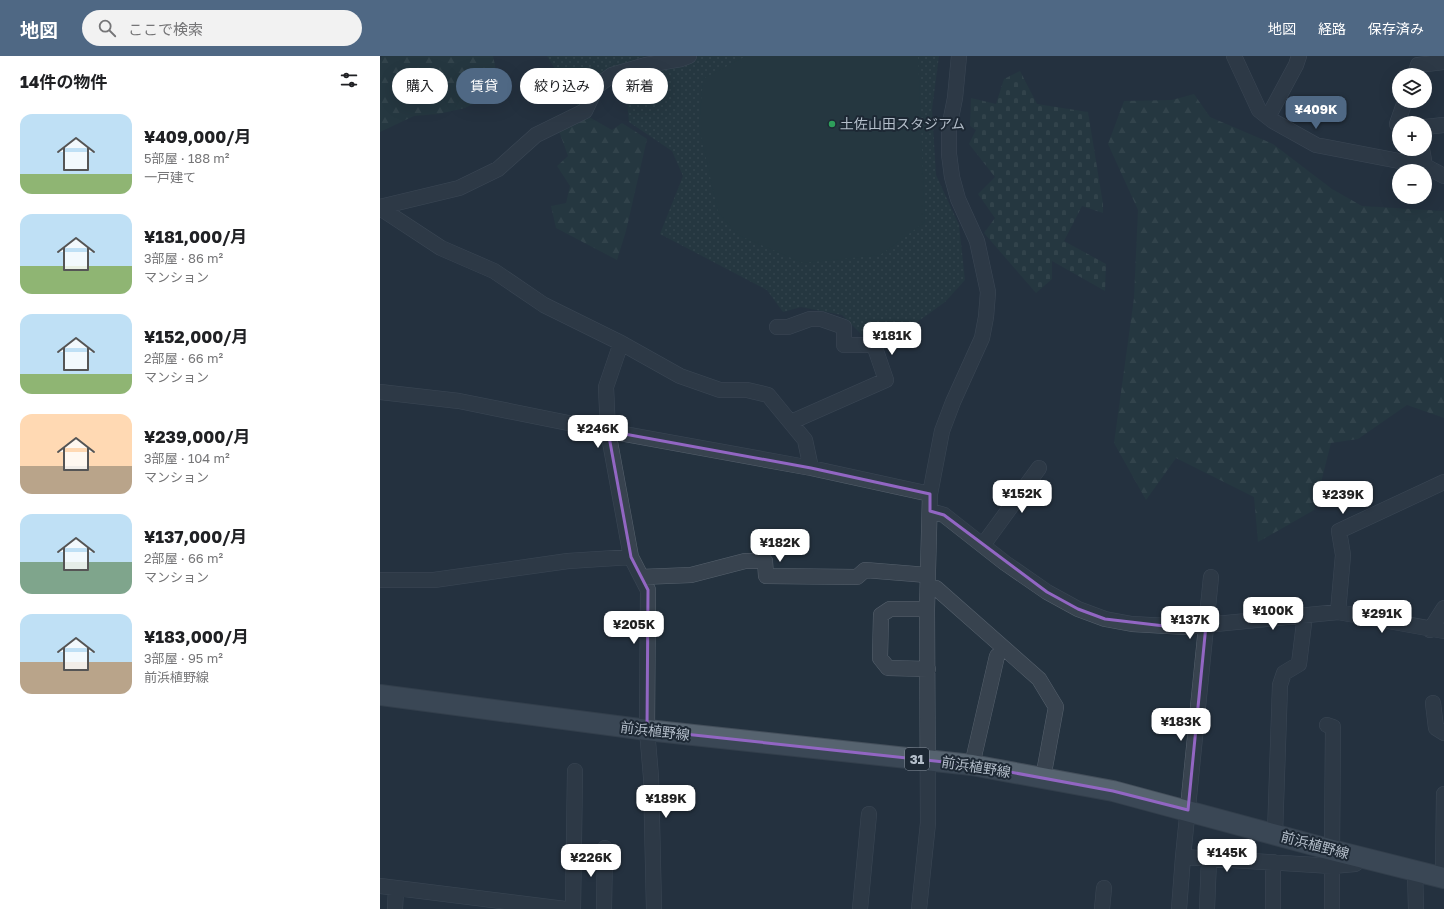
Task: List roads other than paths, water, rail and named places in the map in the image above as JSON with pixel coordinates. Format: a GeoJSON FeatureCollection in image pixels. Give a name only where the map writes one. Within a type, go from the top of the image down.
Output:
{"type":"FeatureCollection","features":[{"type":"Feature","properties":{"kind":"main road","name":"前浜植野線"},"geometry":{"type":"LineString","coordinates":[[380,695],[646,730],[972,765],[1113,791],[1188,810],[1275,834],[1332,858],[1364,857],[1444,877]]}},
{"type":"Feature","properties":{"kind":"street"},"geometry":{"type":"LineString","coordinates":[[380,208],[459,188],[498,170],[536,135],[585,111],[597,86],[612,75],[646,65],[681,59],[689,56]]}},
{"type":"Feature","properties":{"kind":"street"},"geometry":{"type":"LineString","coordinates":[[919,909],[928,823],[927,610],[930,494],[942,431],[953,402],[982,338],[986,317],[988,292],[977,241],[958,199],[952,177],[949,154],[949,128],[955,98],[959,56]]}},
{"type":"Feature","properties":{"kind":"street"},"geometry":{"type":"LineString","coordinates":[[1234,56],[1259,110],[1273,121],[1316,145],[1415,164]]}},
{"type":"Feature","properties":{"kind":"street"},"geometry":{"type":"LineString","coordinates":[[1268,117],[1296,65],[1299,56]]}},
{"type":"Feature","properties":{"kind":"street"},"geometry":{"type":"LineString","coordinates":[[1417,68],[1418,65],[1444,62]]}},
{"type":"Feature","properties":{"kind":"street"},"geometry":{"type":"LineString","coordinates":[[1432,126],[1444,125]]}},
{"type":"Feature","properties":{"kind":"street"},"geometry":{"type":"LineString","coordinates":[[1432,170],[1444,176]]}},
{"type":"Feature","properties":{"kind":"street"},"geometry":{"type":"LineString","coordinates":[[380,208],[442,248],[494,271],[544,305],[621,343],[680,376],[720,390],[747,390],[768,395],[804,440],[811,468]]}},
{"type":"Feature","properties":{"kind":"street"},"geometry":{"type":"LineString","coordinates":[[777,327],[788,326],[810,319],[821,319],[844,327],[844,345],[874,345],[886,380],[791,422]]}},
{"type":"Feature","properties":{"kind":"street"},"geometry":{"type":"LineString","coordinates":[[621,343],[606,387],[608,431],[631,557],[648,590],[646,730],[651,777],[654,909]]}},
{"type":"Feature","properties":{"kind":"street"},"geometry":{"type":"LineString","coordinates":[[380,392],[459,401],[608,431],[811,468],[930,494]]}},
{"type":"Feature","properties":{"kind":"street"},"geometry":{"type":"LineString","coordinates":[[983,545],[1039,468]]}},
{"type":"Feature","properties":{"kind":"street"},"geometry":{"type":"LineString","coordinates":[[1338,612],[1343,555],[1339,531],[1444,482]]}},
{"type":"Feature","properties":{"kind":"street"},"geometry":{"type":"LineString","coordinates":[[930,511],[944,515],[1005,564],[1047,592],[1078,609],[1105,619],[1132,624],[1185,627],[1338,612],[1437,630],[1444,608]]}},
{"type":"Feature","properties":{"kind":"street"},"geometry":{"type":"LineString","coordinates":[[380,580],[434,580],[568,561],[631,557]]}},
{"type":"Feature","properties":{"kind":"street"},"geometry":{"type":"LineString","coordinates":[[640,577],[690,575],[745,561],[765,561],[766,576],[856,577],[865,570],[928,582],[1039,679],[1053,701],[1056,707],[1043,778]]}},
{"type":"Feature","properties":{"kind":"street"},"geometry":{"type":"LineString","coordinates":[[1179,909],[1211,578]]}},
{"type":"Feature","properties":{"kind":"street"},"geometry":{"type":"LineString","coordinates":[[927,610],[890,609],[881,615],[880,658],[888,668],[928,669]]}},
{"type":"Feature","properties":{"kind":"street"},"geometry":{"type":"LineString","coordinates":[[1275,834],[1280,685],[1284,673],[1299,664],[1305,615]]}},
{"type":"Feature","properties":{"kind":"street"},"geometry":{"type":"LineString","coordinates":[[972,765],[997,656]]}},
{"type":"Feature","properties":{"kind":"street"},"geometry":{"type":"LineString","coordinates":[[1433,703],[1436,728],[1444,733]]}},
{"type":"Feature","properties":{"kind":"street"},"geometry":{"type":"LineString","coordinates":[[1327,725],[1333,727],[1332,909]]}},
{"type":"Feature","properties":{"kind":"street"},"geometry":{"type":"LineString","coordinates":[[573,909],[575,771]]}},
{"type":"Feature","properties":{"kind":"street"},"geometry":{"type":"LineString","coordinates":[[1444,794],[1444,877]]}},
{"type":"Feature","properties":{"kind":"street"},"geometry":{"type":"LineString","coordinates":[[860,909],[869,814]]}},
{"type":"Feature","properties":{"kind":"street"},"geometry":{"type":"LineString","coordinates":[[604,909],[605,848]]}},
{"type":"Feature","properties":{"kind":"street"},"geometry":{"type":"LineString","coordinates":[[1183,857],[1273,862],[1332,858]]}},
{"type":"Feature","properties":{"kind":"street"},"geometry":{"type":"LineString","coordinates":[[1207,909],[1209,859]]}},
{"type":"Feature","properties":{"kind":"street"},"geometry":{"type":"LineString","coordinates":[[1273,862],[1273,909]]}},
{"type":"Feature","properties":{"kind":"street"},"geometry":{"type":"LineString","coordinates":[[1416,870],[1416,909]]}},
{"type":"Feature","properties":{"kind":"street"},"geometry":{"type":"LineString","coordinates":[[380,886],[466,903],[556,908]]}},
{"type":"Feature","properties":{"kind":"street"},"geometry":{"type":"LineString","coordinates":[[395,909],[396,888]]}},
{"type":"Feature","properties":{"kind":"street"},"geometry":{"type":"LineString","coordinates":[[1102,909],[1104,888]]}},
{"type":"Feature","properties":{"kind":"place","name":"土佐山田スタジアム"},"geometry":{"type":"Point","coordinates":[832,124]}}]}
